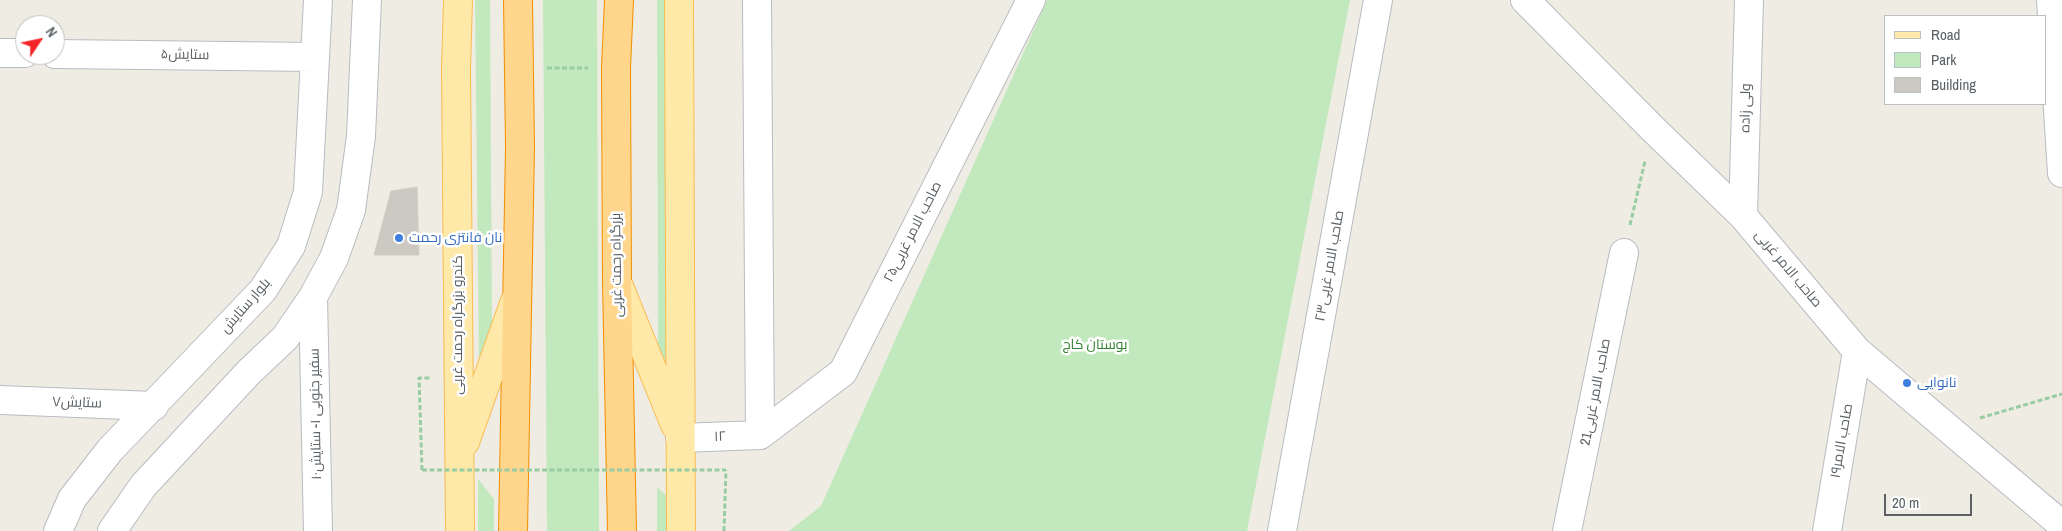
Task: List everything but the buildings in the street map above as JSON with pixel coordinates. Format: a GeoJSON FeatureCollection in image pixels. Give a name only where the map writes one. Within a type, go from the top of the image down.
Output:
{"type":"FeatureCollection","features":[{"type":"Feature","properties":{"kind":"highway"},"geometry":{"type":"LineString","coordinates":[[514,531],[518,295],[518,0]]}},
{"type":"Feature","properties":{"kind":"highway","name":"بزرگراه رحمت غربی"},"geometry":{"type":"LineString","coordinates":[[619,0],[616,68],[617,282],[622,531]]}},
{"type":"Feature","properties":{"kind":"main road","name":"کندرو بزرگراه رحمت غربی"},"geometry":{"type":"LineString","coordinates":[[458,0],[456,79],[460,531]]}},
{"type":"Feature","properties":{"kind":"main road"},"geometry":{"type":"LineString","coordinates":[[679,0],[681,531]]}},
{"type":"Feature","properties":{"kind":"main road"},"geometry":{"type":"LineString","coordinates":[[617,282],[680,438]]}},
{"type":"Feature","properties":{"kind":"main road"},"geometry":{"type":"LineString","coordinates":[[459,459],[518,295]]}},
{"type":"Feature","properties":{"kind":"street","name":"بلوار ستایش"},"geometry":{"type":"LineString","coordinates":[[58,531],[72,499],[110,450],[263,290],[291,246],[308,192],[318,0]]}},
{"type":"Feature","properties":{"kind":"street"},"geometry":{"type":"LineString","coordinates":[[112,531],[144,486],[249,372],[285,338],[313,297],[334,258],[351,210],[361,136],[367,0]]}},
{"type":"Feature","properties":{"kind":"street"},"geometry":{"type":"LineString","coordinates":[[757,0],[760,435]]}},
{"type":"Feature","properties":{"kind":"street","name":"صاحب الامر غربی۲۵"},"geometry":{"type":"LineString","coordinates":[[760,435],[843,372],[1031,0]]}},
{"type":"Feature","properties":{"kind":"street","name":"صاحب الامر غربی۲۳"},"geometry":{"type":"LineString","coordinates":[[1282,531],[1378,0]]}},
{"type":"Feature","properties":{"kind":"street","name":"صاحب الامر غربی"},"geometry":{"type":"LineString","coordinates":[[1525,0],[1653,129],[1743,216],[1857,351],[2062,525]]}},
{"type":"Feature","properties":{"kind":"street","name":"ولی زاده"},"geometry":{"type":"LineString","coordinates":[[1743,216],[1749,0]]}},
{"type":"Feature","properties":{"kind":"street"},"geometry":{"type":"LineString","coordinates":[[2051,0],[2062,173]]}},
{"type":"Feature","properties":{"kind":"street","name":"ستایش۵"},"geometry":{"type":"LineString","coordinates":[[65,54],[315,57]]}},
{"type":"Feature","properties":{"kind":"street","name":"21صاحب الامر غربی"},"geometry":{"type":"LineString","coordinates":[[1567,531],[1624,253]]}},
{"type":"Feature","properties":{"kind":"street","name":"سفیر جنوبی ۱- ستایش۱۰"},"geometry":{"type":"LineString","coordinates":[[313,297],[318,531]]}},
{"type":"Feature","properties":{"kind":"street","name":"صاحب الامر۱۹"},"geometry":{"type":"LineString","coordinates":[[1827,531],[1857,351]]}},
{"type":"Feature","properties":{"kind":"street","name":"ستایش۷"},"geometry":{"type":"LineString","coordinates":[[0,400],[154,406]]}},
{"type":"Feature","properties":{"kind":"street","name":"۱۲"},"geometry":{"type":"LineString","coordinates":[[680,438],[760,435]]}},
{"type":"Feature","properties":{"kind":"path"},"geometry":{"type":"LineString","coordinates":[[519,69],[616,68]]}},
{"type":"Feature","properties":{"kind":"path"},"geometry":{"type":"LineString","coordinates":[[1624,253],[1653,129]]}},
{"type":"Feature","properties":{"kind":"path"},"geometry":{"type":"LineString","coordinates":[[419,378],[422,470],[726,470],[724,531]]}},
{"type":"Feature","properties":{"kind":"path"},"geometry":{"type":"LineString","coordinates":[[1948,427],[2062,394]]}},
{"type":"Feature","properties":{"kind":"green space"},"geometry":{"type":"Polygon","coordinates":[[[475,0],[490,0],[492,335],[479,366],[475,0]]]}},
{"type":"Feature","properties":{"kind":"green space"},"geometry":{"type":"Polygon","coordinates":[[[543,0],[597,0],[599,531],[547,531],[543,0]]]}},
{"type":"Feature","properties":{"kind":"green space"},"geometry":{"type":"Polygon","coordinates":[[[657,0],[667,0],[668,375],[658,344],[657,0]]]}},
{"type":"Feature","properties":{"kind":"green space","name":"بوستان کاج"},"geometry":{"type":"Polygon","coordinates":[[[1047,0],[1350,0],[1247,531],[789,531],[821,506],[1047,0]]]}},
{"type":"Feature","properties":{"kind":"green space"},"geometry":{"type":"Polygon","coordinates":[[[478,479],[494,499],[494,531],[478,531],[478,479]]]}},
{"type":"Feature","properties":{"kind":"green space"},"geometry":{"type":"Polygon","coordinates":[[[657,487],[669,498],[669,531],[657,531],[657,487]]]}},
{"type":"Feature","properties":{"kind":"place","name":"نان فانتزی رحمت"},"geometry":{"type":"Point","coordinates":[399,238]}},
{"type":"Feature","properties":{"kind":"place","name":"نانوایی"},"geometry":{"type":"Point","coordinates":[1907,383]}}]}
